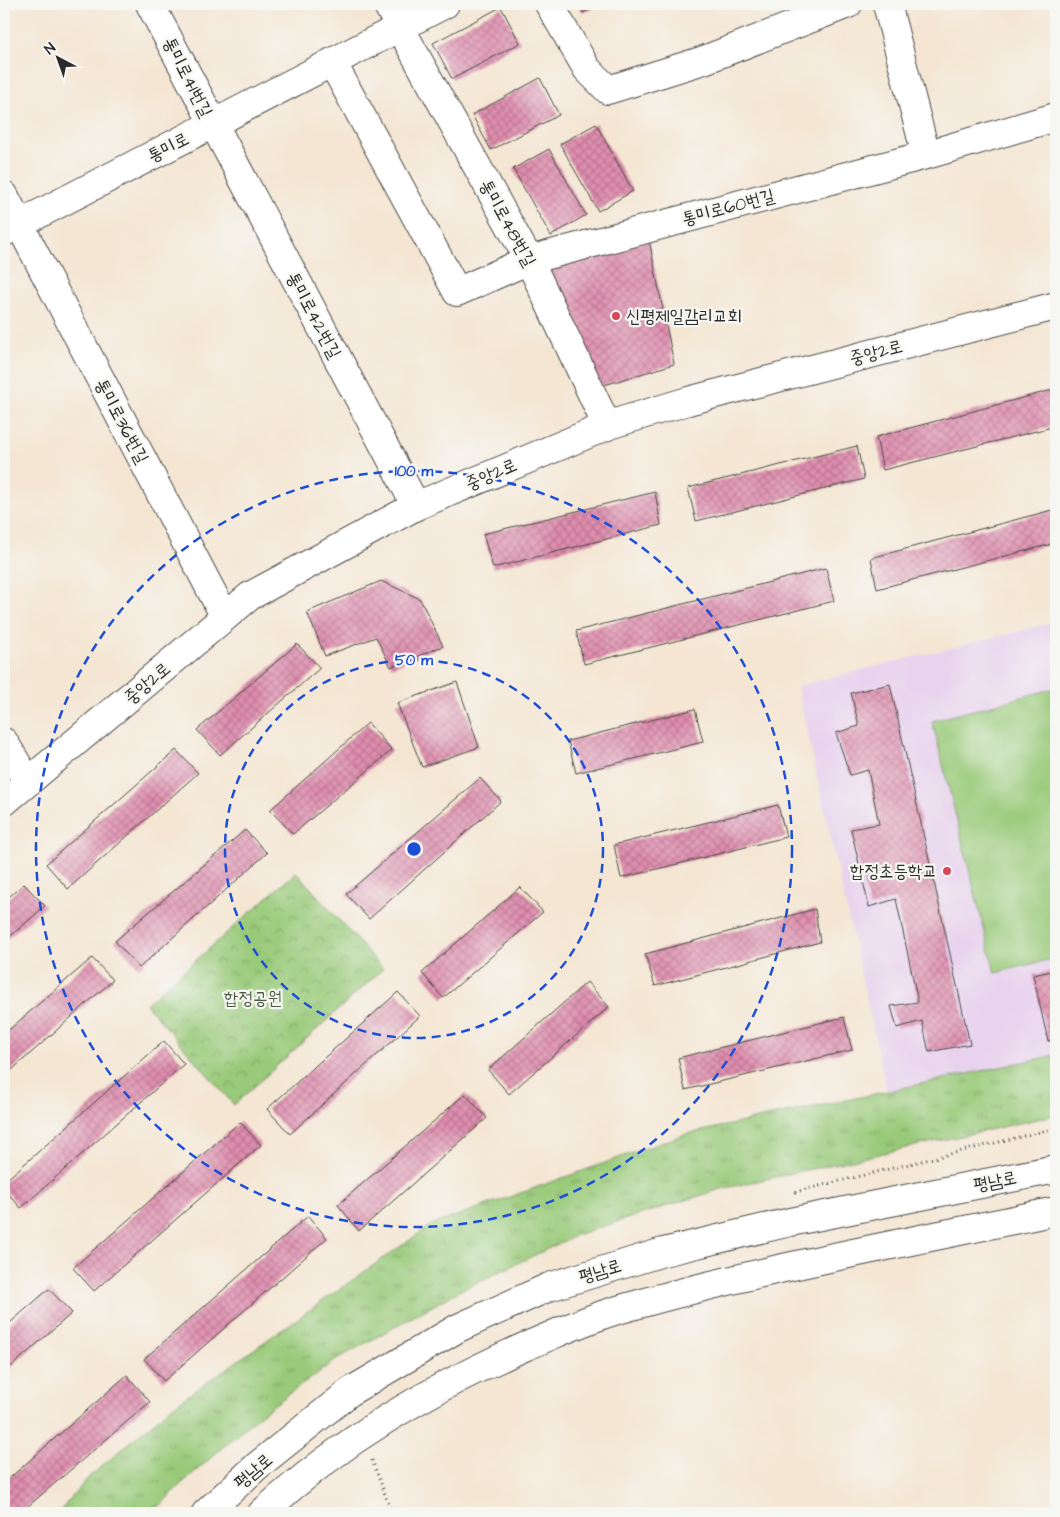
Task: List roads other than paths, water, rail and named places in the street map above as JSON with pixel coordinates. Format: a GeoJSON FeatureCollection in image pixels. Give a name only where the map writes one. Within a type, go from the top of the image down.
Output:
{"type":"FeatureCollection","features":[{"type":"Feature","properties":{"kind":"street","name":"통미로41번길"},"geometry":{"type":"LineString","coordinates":[[150,4],[212,124]]}},
{"type":"Feature","properties":{"kind":"street","name":"통미로"},"geometry":{"type":"LineString","coordinates":[[11,228],[332,62],[393,15],[445,4]]}},
{"type":"Feature","properties":{"kind":"street"},"geometry":{"type":"LineString","coordinates":[[549,4],[587,69],[608,90],[704,60],[848,4]]}},
{"type":"Feature","properties":{"kind":"street"},"geometry":{"type":"LineString","coordinates":[[887,4],[926,155]]}},
{"type":"Feature","properties":{"kind":"street","name":"통미로48번길"},"geometry":{"type":"LineString","coordinates":[[393,15],[529,260],[607,426]]}},
{"type":"Feature","properties":{"kind":"street","name":"통미로60번길"},"geometry":{"type":"LineString","coordinates":[[332,62],[457,292],[529,260],[926,155],[1056,117]]}},
{"type":"Feature","properties":{"kind":"street","name":"통미로42번길"},"geometry":{"type":"LineString","coordinates":[[212,124],[416,506]]}},
{"type":"Feature","properties":{"kind":"street","name":"통미로36번길"},"geometry":{"type":"LineString","coordinates":[[4,195],[11,228],[225,617]]}},
{"type":"Feature","properties":{"kind":"street","name":"중앙2로"},"geometry":{"type":"LineString","coordinates":[[4,802],[250,596],[416,506],[607,426],[688,401],[1056,306]]}},
{"type":"Feature","properties":{"kind":"street"},"geometry":{"type":"LineString","coordinates":[[4,742],[28,782]]}},
{"type":"Feature","properties":{"kind":"street","name":"평남로"},"geometry":{"type":"LineString","coordinates":[[206,1513],[257,1466],[351,1391],[458,1328],[550,1287],[663,1252],[781,1224],[1056,1168]]}},
{"type":"Feature","properties":{"kind":"street"},"geometry":{"type":"LineString","coordinates":[[262,1513],[362,1433],[417,1400],[477,1369],[554,1334],[619,1309],[748,1277],[1056,1211]]}},
{"type":"Feature","properties":{"kind":"place","name":"신평제일감리교회"},"geometry":{"type":"Point","coordinates":[616,316]}},
{"type":"Feature","properties":{"kind":"place","name":"합정초등학교"},"geometry":{"type":"Point","coordinates":[947,871]}},
{"type":"Feature","properties":{"kind":"park label","name":"합정공원"},"geometry":{"type":"Point","coordinates":[253,998]}}]}
